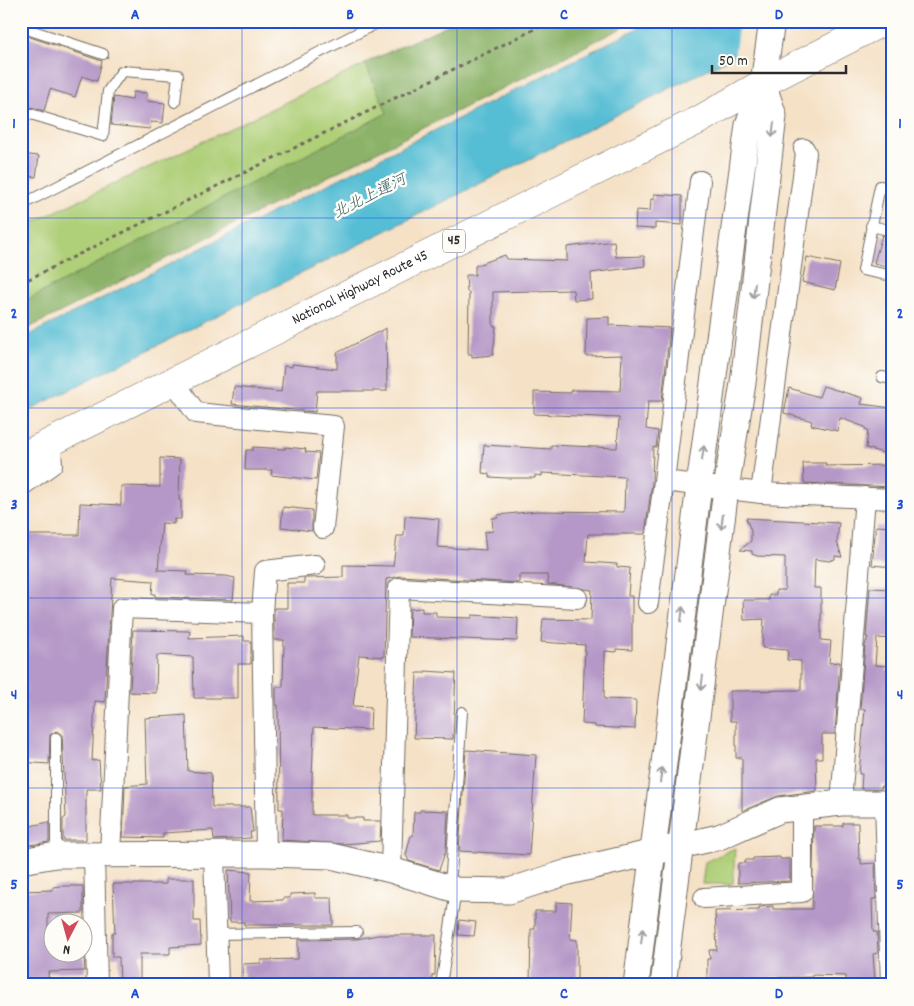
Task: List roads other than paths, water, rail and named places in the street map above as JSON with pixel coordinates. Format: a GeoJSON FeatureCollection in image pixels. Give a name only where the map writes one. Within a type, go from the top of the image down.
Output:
{"type":"FeatureCollection","features":[{"type":"Feature","properties":{"kind":"highway","name":"National Highway Route 45"},"geometry":{"type":"LineString","coordinates":[[21,457],[690,124],[765,72],[884,21]]}},
{"type":"Feature","properties":{"kind":"street"},"geometry":{"type":"LineString","coordinates":[[636,985],[699,486],[748,125],[765,72],[772,21]]}},
{"type":"Feature","properties":{"kind":"street"},"geometry":{"type":"LineString","coordinates":[[664,985],[726,489],[743,383],[774,116],[765,72]]}},
{"type":"Feature","properties":{"kind":"street"},"geometry":{"type":"LineString","coordinates":[[761,493],[806,153],[804,149]]}},
{"type":"Feature","properties":{"kind":"street"},"geometry":{"type":"LineString","coordinates":[[648,603],[700,181]]}},
{"type":"Feature","properties":{"kind":"street"},"geometry":{"type":"LineString","coordinates":[[173,380],[196,413],[334,426],[323,528]]}},
{"type":"Feature","properties":{"kind":"street"},"geometry":{"type":"LineString","coordinates":[[21,486],[52,464],[50,442]]}},
{"type":"Feature","properties":{"kind":"street"},"geometry":{"type":"LineString","coordinates":[[664,482],[761,493],[893,499]]}},
{"type":"Feature","properties":{"kind":"street"},"geometry":{"type":"LineString","coordinates":[[841,803],[865,498]]}},
{"type":"Feature","properties":{"kind":"street"},"geometry":{"type":"LineString","coordinates":[[266,854],[262,613],[265,571],[315,565]]}},
{"type":"Feature","properties":{"kind":"street"},"geometry":{"type":"LineString","coordinates":[[392,870],[399,588],[577,598]]}},
{"type":"Feature","properties":{"kind":"street"},"geometry":{"type":"LineString","coordinates":[[97,985],[102,854],[122,608],[262,613]]}},
{"type":"Feature","properties":{"kind":"street"},"geometry":{"type":"LineString","coordinates":[[21,861],[56,854],[266,854],[331,856],[392,870],[453,889],[509,891],[568,872],[719,837],[780,810],[841,803],[889,803],[891,985]]}},
{"type":"Feature","properties":{"kind":"street"},"geometry":{"type":"LineString","coordinates":[[704,898],[802,892],[802,806]]}},
{"type":"Feature","properties":{"kind":"street"},"geometry":{"type":"LineString","coordinates":[[214,854],[218,985]]}},
{"type":"Feature","properties":{"kind":"lane"},"geometry":{"type":"LineString","coordinates":[[21,205],[380,21]]}},
{"type":"Feature","properties":{"kind":"lane"},"geometry":{"type":"LineString","coordinates":[[21,27],[103,54]]}},
{"type":"Feature","properties":{"kind":"lane"},"geometry":{"type":"LineString","coordinates":[[21,111],[103,136],[108,91],[122,71],[178,75],[174,102]]}},
{"type":"Feature","properties":{"kind":"lane"},"geometry":{"type":"LineString","coordinates":[[893,188],[880,186],[863,270],[893,276]]}},
{"type":"Feature","properties":{"kind":"lane"},"geometry":{"type":"LineString","coordinates":[[872,226],[893,231]]}},
{"type":"Feature","properties":{"kind":"lane"},"geometry":{"type":"LineString","coordinates":[[441,985],[453,889],[462,712]]}},
{"type":"Feature","properties":{"kind":"lane"},"geometry":{"type":"LineString","coordinates":[[56,738],[56,854]]}},
{"type":"Feature","properties":{"kind":"lane"},"geometry":{"type":"LineString","coordinates":[[215,934],[357,932]]}},
{"type":"Feature","properties":{"kind":"water","name":"北北上運河"},"geometry":{"type":"Polygon","coordinates":[[[652,21],[804,21],[21,414],[21,339],[652,21]]]}}]}
